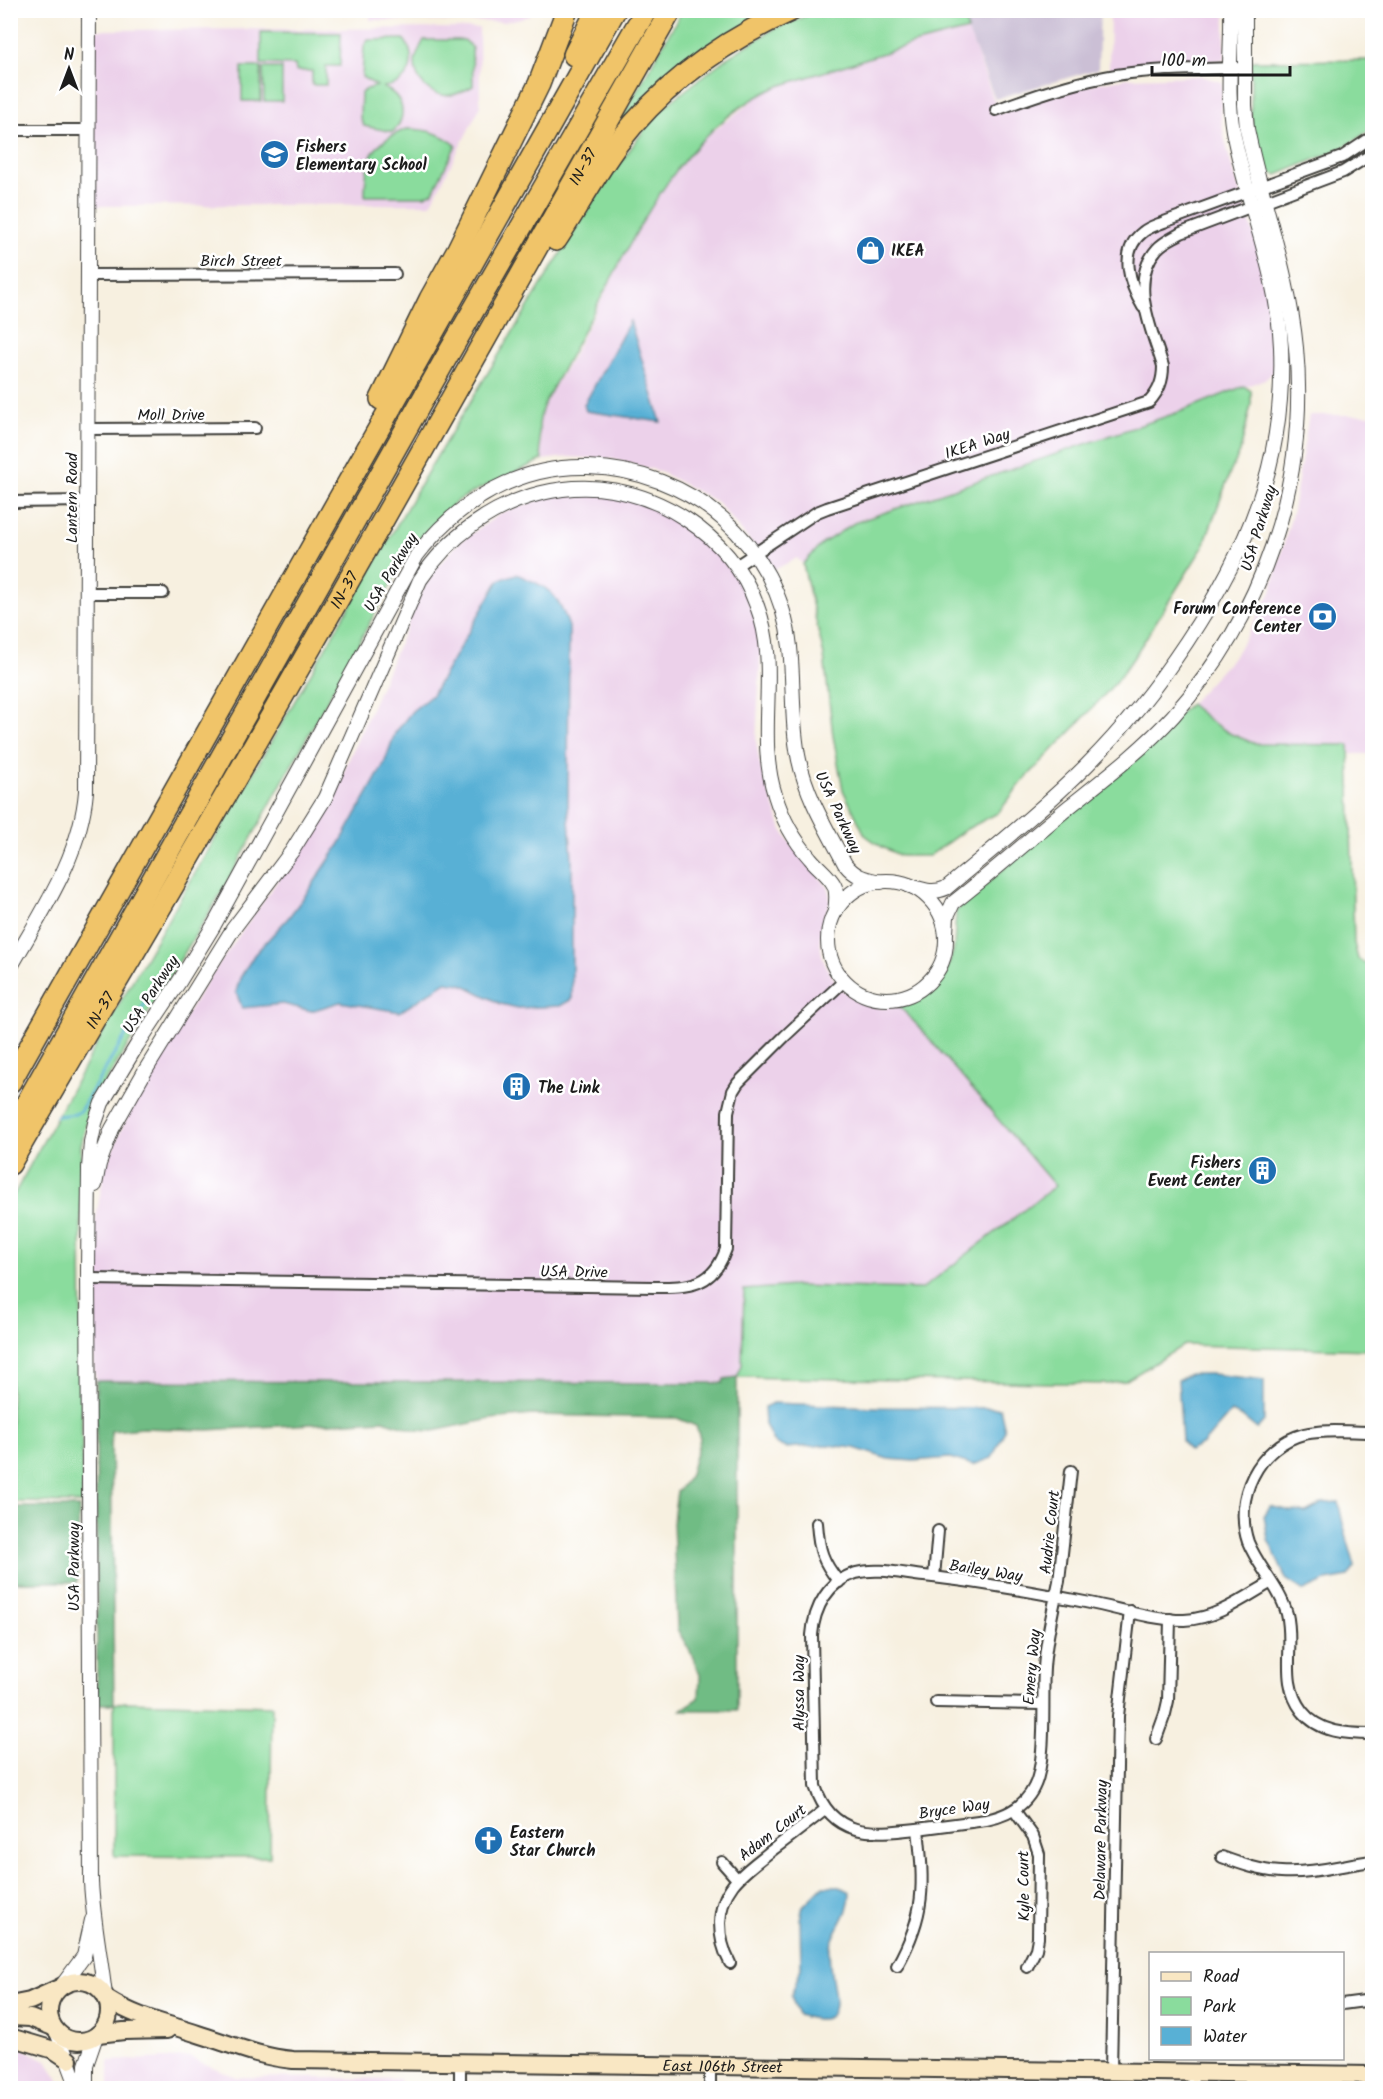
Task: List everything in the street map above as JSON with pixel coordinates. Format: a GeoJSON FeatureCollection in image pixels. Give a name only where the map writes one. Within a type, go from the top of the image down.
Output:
{"type":"FeatureCollection","features":[{"type":"Feature","properties":{"kind":"highway"},"geometry":{"type":"LineString","coordinates":[[287,592],[430,299],[458,249],[539,84],[567,10]]}},
{"type":"Feature","properties":{"kind":"highway"},"geometry":{"type":"LineString","coordinates":[[507,204],[517,166],[597,10]]}},
{"type":"Feature","properties":{"kind":"highway"},"geometry":{"type":"LineString","coordinates":[[10,1082],[615,10]]}},
{"type":"Feature","properties":{"kind":"highway"},"geometry":{"type":"LineString","coordinates":[[10,1133],[446,358],[646,10]]}},
{"type":"Feature","properties":{"kind":"highway","name":"IN-37"},"geometry":{"type":"LineString","coordinates":[[10,1164],[199,842],[490,333],[671,10]]}},
{"type":"Feature","properties":{"kind":"highway"},"geometry":{"type":"LineString","coordinates":[[490,333],[514,308],[605,162],[650,106],[685,74],[719,49],[792,10]]}},
{"type":"Feature","properties":{"kind":"main road"},"geometry":{"type":"LineString","coordinates":[[10,2004],[30,2001],[75,1981],[94,1985],[106,1998],[109,2010],[107,2021],[97,2035],[76,2041],[30,2018],[10,2017]]}},
{"type":"Feature","properties":{"kind":"main road"},"geometry":{"type":"LineString","coordinates":[[55,2030],[49,2017],[49,2007],[52,1997],[60,1988]]}},
{"type":"Feature","properties":{"kind":"main road","name":"East 106th Street"},"geometry":{"type":"LineString","coordinates":[[106,1998],[128,2013],[280,2059],[1111,2071],[1192,2080],[1372,2075]]}},
{"type":"Feature","properties":{"kind":"main road","name":"East 106th Street"},"geometry":{"type":"LineString","coordinates":[[97,2035],[124,2031],[183,2029]]}},
{"type":"Feature","properties":{"kind":"main road"},"geometry":{"type":"LineString","coordinates":[[10,2037],[54,2049],[69,2060]]}},
{"type":"Feature","properties":{"kind":"street","name":"Lantern Road"},"geometry":{"type":"LineString","coordinates":[[10,968],[69,859],[84,814],[87,776],[89,10]]}},
{"type":"Feature","properties":{"kind":"street","name":"USA Parkway"},"geometry":{"type":"LineString","coordinates":[[89,1219],[99,1164],[119,1115],[222,945],[315,817],[331,788],[413,595],[430,565],[448,544],[486,515],[524,497],[555,490],[600,488],[646,499],[683,517],[706,533],[736,566],[757,604],[766,635],[768,666],[765,738],[774,790],[794,836],[810,859],[835,886],[837,894],[835,912],[829,930],[828,948],[837,971],[852,988],[872,997],[893,999],[913,993],[930,981],[941,963],[946,943],[947,916],[953,903],[1116,768],[1170,718],[1198,686],[1244,614],[1260,582],[1275,541],[1289,487],[1296,440],[1297,360],[1287,286],[1247,129],[1231,10]]}},
{"type":"Feature","properties":{"kind":"street","name":"USA Parkway"},"geometry":{"type":"LineString","coordinates":[[835,912],[854,891],[871,883],[895,882],[926,891],[946,888],[1045,806],[1088,765],[1136,710],[1175,658],[1210,603],[1230,566],[1259,502],[1276,434],[1281,386],[1281,347],[1276,302],[1265,253],[1247,192],[1232,122],[1245,10]]}},
{"type":"Feature","properties":{"kind":"street"},"geometry":{"type":"LineString","coordinates":[[996,110],[1064,86],[1116,75],[1169,70],[1238,68]]}},
{"type":"Feature","properties":{"kind":"street"},"geometry":{"type":"LineString","coordinates":[[10,130],[88,130]]}},
{"type":"Feature","properties":{"kind":"street","name":"IKEA Way"},"geometry":{"type":"LineString","coordinates":[[1146,313],[1137,297],[1129,274],[1130,251],[1134,240],[1151,227],[1342,157],[1372,137]]}},
{"type":"Feature","properties":{"kind":"street","name":"IKEA Way"},"geometry":{"type":"LineString","coordinates":[[736,566],[826,508],[1149,402],[1161,385],[1163,366],[1146,313],[1143,286],[1144,274],[1157,249],[1181,233],[1343,172],[1372,154]]}},
{"type":"Feature","properties":{"kind":"street","name":"Birch Street"},"geometry":{"type":"LineString","coordinates":[[87,275],[394,274]]}},
{"type":"Feature","properties":{"kind":"street","name":"Moll Drive"},"geometry":{"type":"LineString","coordinates":[[87,429],[255,428]]}},
{"type":"Feature","properties":{"kind":"street","name":"USA Parkway"},"geometry":{"type":"LineString","coordinates":[[106,1998],[93,1915],[90,1863],[88,1279],[91,1142],[95,1123],[107,1093],[214,925],[417,555],[438,529],[465,506],[484,494],[516,479],[560,468],[606,468],[640,474],[677,487],[705,504],[727,522],[755,555],[775,591],[790,647],[795,735],[807,788],[845,864],[857,877],[881,882]]}},
{"type":"Feature","properties":{"kind":"street"},"geometry":{"type":"LineString","coordinates":[[10,502],[88,501]]}},
{"type":"Feature","properties":{"kind":"street"},"geometry":{"type":"LineString","coordinates":[[87,593],[163,593]]}},
{"type":"Feature","properties":{"kind":"street"},"geometry":{"type":"LineString","coordinates":[[908,885],[924,894],[936,908],[946,933]]}},
{"type":"Feature","properties":{"kind":"street","name":"USA Drive"},"geometry":{"type":"LineString","coordinates":[[88,1279],[692,1286],[714,1272],[722,1262],[726,1249],[728,1112],[733,1092],[751,1069],[844,981]]}},
{"type":"Feature","properties":{"kind":"street"},"geometry":{"type":"LineString","coordinates":[[1372,1432],[1320,1432],[1293,1438],[1280,1445],[1254,1472],[1245,1497],[1244,1521],[1249,1544],[1283,1603],[1287,1615],[1288,1677],[1293,1695],[1302,1712],[1332,1731],[1372,1734]]}},
{"type":"Feature","properties":{"kind":"street","name":"Audrie Court"},"geometry":{"type":"LineString","coordinates":[[1056,1596],[1071,1471]]}},
{"type":"Feature","properties":{"kind":"street"},"geometry":{"type":"LineString","coordinates":[[817,1523],[818,1547],[822,1559],[839,1582]]}},
{"type":"Feature","properties":{"kind":"street"},"geometry":{"type":"LineString","coordinates":[[934,1577],[938,1531]]}},
{"type":"Feature","properties":{"kind":"street","name":"Bailey Way"},"geometry":{"type":"LineString","coordinates":[[839,1582],[857,1573],[869,1571],[934,1577],[1056,1596],[1170,1619],[1203,1618],[1229,1607],[1270,1583]]}},
{"type":"Feature","properties":{"kind":"street","name":"Alyssa Way"},"geometry":{"type":"LineString","coordinates":[[826,1809],[815,1786],[812,1635],[817,1610],[824,1597],[839,1582]]}},
{"type":"Feature","properties":{"kind":"street","name":"Emery Way"},"geometry":{"type":"LineString","coordinates":[[1041,1741],[1045,1655],[1056,1596]]}},
{"type":"Feature","properties":{"kind":"street","name":"Delaware Parkway"},"geometry":{"type":"LineString","coordinates":[[1111,2071],[1118,1716],[1130,1611]]}},
{"type":"Feature","properties":{"kind":"street"},"geometry":{"type":"LineString","coordinates":[[1156,1739],[1168,1701],[1170,1619]]}},
{"type":"Feature","properties":{"kind":"street"},"geometry":{"type":"LineString","coordinates":[[936,1702],[1042,1704]]}},
{"type":"Feature","properties":{"kind":"street","name":"Bryce Way"},"geometry":{"type":"LineString","coordinates":[[826,1809],[843,1825],[865,1833],[886,1833],[997,1818],[1014,1809],[1027,1798],[1038,1778],[1041,1741]]}},
{"type":"Feature","properties":{"kind":"street","name":"Adam Court"},"geometry":{"type":"LineString","coordinates":[[729,1963],[720,1934],[720,1911],[729,1890],[737,1879],[826,1809]]}},
{"type":"Feature","properties":{"kind":"street","name":"Kyle Court"},"geometry":{"type":"LineString","coordinates":[[1014,1809],[1033,1836],[1039,1854],[1038,1938],[1036,1949],[1027,1967]]}},
{"type":"Feature","properties":{"kind":"street"},"geometry":{"type":"LineString","coordinates":[[897,1966],[914,1930],[922,1897],[918,1829]]}},
{"type":"Feature","properties":{"kind":"street"},"geometry":{"type":"LineString","coordinates":[[1222,1857],[1250,1866],[1284,1872],[1307,1872],[1372,1861]]}},
{"type":"Feature","properties":{"kind":"street","name":"Adam Court"},"geometry":{"type":"LineString","coordinates":[[722,1862],[737,1879]]}},
{"type":"Feature","properties":{"kind":"street","name":"USA Parkway"},"geometry":{"type":"LineString","coordinates":[[60,1988],[84,1956],[93,1915]]}},
{"type":"Feature","properties":{"kind":"street"},"geometry":{"type":"LineString","coordinates":[[1344,2004],[1372,2000]]}},
{"type":"Feature","properties":{"kind":"street"},"geometry":{"type":"LineString","coordinates":[[55,2030],[69,2060],[78,2088]]}},
{"type":"Feature","properties":{"kind":"street"},"geometry":{"type":"LineString","coordinates":[[86,2088],[86,2065],[97,2035]]}},
{"type":"Feature","properties":{"kind":"street"},"geometry":{"type":"LineString","coordinates":[[460,2061],[460,2088]]}},
{"type":"Feature","properties":{"kind":"street"},"geometry":{"type":"LineString","coordinates":[[710,2066],[710,2088]]}},
{"type":"Feature","properties":{"kind":"shaded area"},"geometry":{"type":"Polygon","coordinates":[[[370,10],[531,11],[530,16],[504,22],[370,20],[370,10]]]}},
{"type":"Feature","properties":{"kind":"shaded area"},"geometry":{"type":"Polygon","coordinates":[[[960,11],[1100,11],[1098,69],[995,99],[960,11]]]}},
{"type":"Feature","properties":{"kind":"shaded area"},"geometry":{"type":"Polygon","coordinates":[[[1110,11],[1225,11],[1225,60],[1128,66],[1109,70],[1110,11]]]}},
{"type":"Feature","properties":{"kind":"shaded area","name":"Fishers Elementary School"},"geometry":{"type":"Polygon","coordinates":[[[479,28],[480,107],[431,204],[94,206],[94,30],[479,28]]]}},
{"type":"Feature","properties":{"kind":"shaded area"},"geometry":{"type":"Polygon","coordinates":[[[968,30],[999,114],[1046,97],[1093,84],[1129,78],[1200,76],[1222,82],[1221,118],[1224,136],[1258,246],[1272,308],[1276,370],[1265,379],[1182,411],[854,522],[823,543],[803,564],[797,558],[774,570],[717,502],[659,471],[612,459],[567,457],[542,460],[539,422],[540,412],[545,402],[571,359],[644,217],[677,167],[704,138],[760,95],[780,86],[909,45],[968,30]]]}},
{"type":"Feature","properties":{"kind":"shaded area"},"geometry":{"type":"Polygon","coordinates":[[[1309,415],[1372,415],[1372,754],[1351,754],[1349,745],[1256,744],[1231,734],[1190,704],[1236,654],[1271,592],[1293,510],[1309,415]]]}},
{"type":"Feature","properties":{"kind":"shaded area"},"geometry":{"type":"Polygon","coordinates":[[[589,492],[633,500],[679,520],[713,547],[740,583],[757,621],[761,647],[756,741],[760,764],[782,830],[829,888],[830,903],[822,922],[820,938],[822,957],[827,968],[840,988],[863,1004],[881,1008],[899,1006],[1056,1186],[922,1289],[793,1286],[744,1290],[742,1365],[737,1377],[724,1379],[723,1383],[96,1381],[93,1235],[105,1167],[129,1112],[205,984],[309,836],[333,796],[422,591],[438,566],[461,541],[503,512],[552,496],[589,492]]]}},
{"type":"Feature","properties":{"kind":"shaded area"},"geometry":{"type":"Polygon","coordinates":[[[11,2046],[24,2049],[47,2061],[59,2080],[60,2088],[11,2088],[11,2046]]]}},
{"type":"Feature","properties":{"kind":"shaded area"},"geometry":{"type":"Polygon","coordinates":[[[189,2057],[236,2077],[400,2079],[400,2088],[109,2088],[109,2061],[189,2057]]]}},
{"type":"Feature","properties":{"kind":"green space"},"geometry":{"type":"Polygon","coordinates":[[[682,11],[773,11],[608,142],[682,11]]]}},
{"type":"Feature","properties":{"kind":"green space"},"geometry":{"type":"Polygon","coordinates":[[[818,11],[960,11],[968,30],[909,45],[779,86],[749,102],[722,121],[699,143],[659,195],[545,402],[539,423],[542,460],[457,501],[412,546],[223,890],[103,1086],[87,1122],[81,1145],[82,1503],[11,1502],[11,1200],[112,1016],[431,466],[592,202],[644,130],[664,107],[725,59],[774,29],[818,11]]]}},
{"type":"Feature","properties":{"kind":"green space"},"geometry":{"type":"Polygon","coordinates":[[[261,32],[341,33],[340,66],[326,66],[326,85],[312,85],[312,71],[296,71],[295,65],[261,64],[261,32]]]}},
{"type":"Feature","properties":{"kind":"green space"},"geometry":{"type":"Polygon","coordinates":[[[404,39],[411,56],[409,70],[399,82],[382,87],[399,100],[402,112],[398,126],[393,132],[364,126],[360,117],[361,93],[377,86],[362,77],[364,46],[368,40],[404,39]]]}},
{"type":"Feature","properties":{"kind":"green space"},"geometry":{"type":"Polygon","coordinates":[[[424,40],[464,40],[472,47],[473,86],[451,95],[437,94],[426,87],[415,69],[417,53],[424,40]]]}},
{"type":"Feature","properties":{"kind":"green space"},"geometry":{"type":"Polygon","coordinates":[[[1372,60],[1372,127],[1370,130],[1343,148],[1277,175],[1262,169],[1251,123],[1251,61],[1372,60]]]}},
{"type":"Feature","properties":{"kind":"green space"},"geometry":{"type":"Polygon","coordinates":[[[242,67],[261,67],[261,101],[242,101],[242,67]]]}},
{"type":"Feature","properties":{"kind":"green space"},"geometry":{"type":"Polygon","coordinates":[[[263,68],[282,68],[282,101],[264,101],[263,68]]]}},
{"type":"Feature","properties":{"kind":"green space"},"geometry":{"type":"Polygon","coordinates":[[[407,129],[433,132],[456,145],[433,192],[425,196],[365,196],[366,172],[372,154],[385,140],[407,129]]]}},
{"type":"Feature","properties":{"kind":"green space"},"geometry":{"type":"Polygon","coordinates":[[[1244,386],[1251,391],[1251,405],[1240,452],[1203,547],[1116,682],[1023,781],[998,813],[965,830],[929,856],[901,856],[865,835],[843,790],[833,736],[824,656],[803,564],[823,543],[854,523],[1182,411],[1244,386]]]}},
{"type":"Feature","properties":{"kind":"green space"},"geometry":{"type":"Polygon","coordinates":[[[1190,704],[1231,734],[1256,744],[1349,745],[1354,943],[1358,959],[1372,967],[1372,1350],[1184,1345],[1125,1381],[1108,1384],[737,1377],[742,1365],[744,1290],[793,1286],[922,1289],[1055,1186],[899,1006],[920,998],[946,974],[954,948],[956,911],[1190,704]]]}},
{"type":"Feature","properties":{"kind":"green space"},"geometry":{"type":"Polygon","coordinates":[[[737,1377],[737,1710],[681,1710],[699,1698],[700,1675],[677,1629],[673,1520],[677,1492],[689,1477],[700,1439],[696,1426],[677,1418],[533,1415],[491,1419],[433,1431],[415,1430],[383,1420],[207,1430],[142,1428],[111,1431],[114,1704],[97,1704],[96,1381],[723,1383],[724,1379],[737,1377]]]}},
{"type":"Feature","properties":{"kind":"green space"},"geometry":{"type":"Polygon","coordinates":[[[11,1507],[79,1507],[77,1582],[11,1582],[11,1507]]]}},
{"type":"Feature","properties":{"kind":"green space"},"geometry":{"type":"Polygon","coordinates":[[[125,1702],[272,1706],[270,1857],[114,1856],[114,1704],[125,1702]]]}},
{"type":"Feature","properties":{"kind":"water"},"geometry":{"type":"Polygon","coordinates":[[[630,321],[661,422],[586,411],[584,405],[630,321]]]}},
{"type":"Feature","properties":{"kind":"water"},"geometry":{"type":"Polygon","coordinates":[[[516,574],[544,587],[556,598],[569,627],[568,806],[572,859],[572,999],[560,1006],[518,1008],[501,1004],[462,984],[446,982],[400,1012],[340,1002],[311,1011],[283,1004],[242,1008],[236,992],[240,978],[254,955],[288,918],[339,845],[384,764],[395,733],[412,711],[432,695],[499,580],[516,574]]]}},
{"type":"Feature","properties":{"kind":"water"},"geometry":{"type":"Polygon","coordinates":[[[1189,1374],[1212,1374],[1264,1380],[1264,1421],[1257,1429],[1241,1416],[1231,1412],[1203,1444],[1189,1451],[1182,1441],[1178,1380],[1189,1374]]]}},
{"type":"Feature","properties":{"kind":"water"},"geometry":{"type":"Polygon","coordinates":[[[773,1403],[1000,1408],[1005,1430],[992,1458],[973,1465],[950,1458],[913,1461],[888,1459],[854,1448],[827,1445],[785,1448],[773,1442],[765,1424],[764,1407],[773,1403]]]}},
{"type":"Feature","properties":{"kind":"water"},"geometry":{"type":"Polygon","coordinates":[[[1339,1502],[1355,1567],[1348,1577],[1326,1581],[1304,1591],[1286,1579],[1268,1539],[1264,1516],[1270,1506],[1306,1512],[1323,1503],[1339,1502]]]}},
{"type":"Feature","properties":{"kind":"water"},"geometry":{"type":"Polygon","coordinates":[[[823,1886],[838,1886],[850,1892],[848,1908],[830,1949],[834,2010],[828,2017],[817,2019],[798,2015],[791,1996],[801,1968],[800,1919],[803,1906],[823,1886]]]}},
{"type":"Feature","properties":{"kind":"waterway"},"geometry":{"type":"LineString","coordinates":[[57,1116],[75,1114],[80,1111],[170,962]]}},
{"type":"Feature","properties":{"kind":"place","name":"Fishers Elementary School"},"geometry":{"type":"Point","coordinates":[275,155]}},
{"type":"Feature","properties":{"kind":"place","name":"IKEA"},"geometry":{"type":"Point","coordinates":[870,250]}},
{"type":"Feature","properties":{"kind":"place","name":"Forum Conference Center"},"geometry":{"type":"Point","coordinates":[1322,617]}},
{"type":"Feature","properties":{"kind":"place","name":"The Link"},"geometry":{"type":"Point","coordinates":[517,1087]}},
{"type":"Feature","properties":{"kind":"place","name":"Fishers Event Center"},"geometry":{"type":"Point","coordinates":[1262,1171]}},
{"type":"Feature","properties":{"kind":"place","name":"Eastern Star Church"},"geometry":{"type":"Point","coordinates":[489,1841]}}]}
